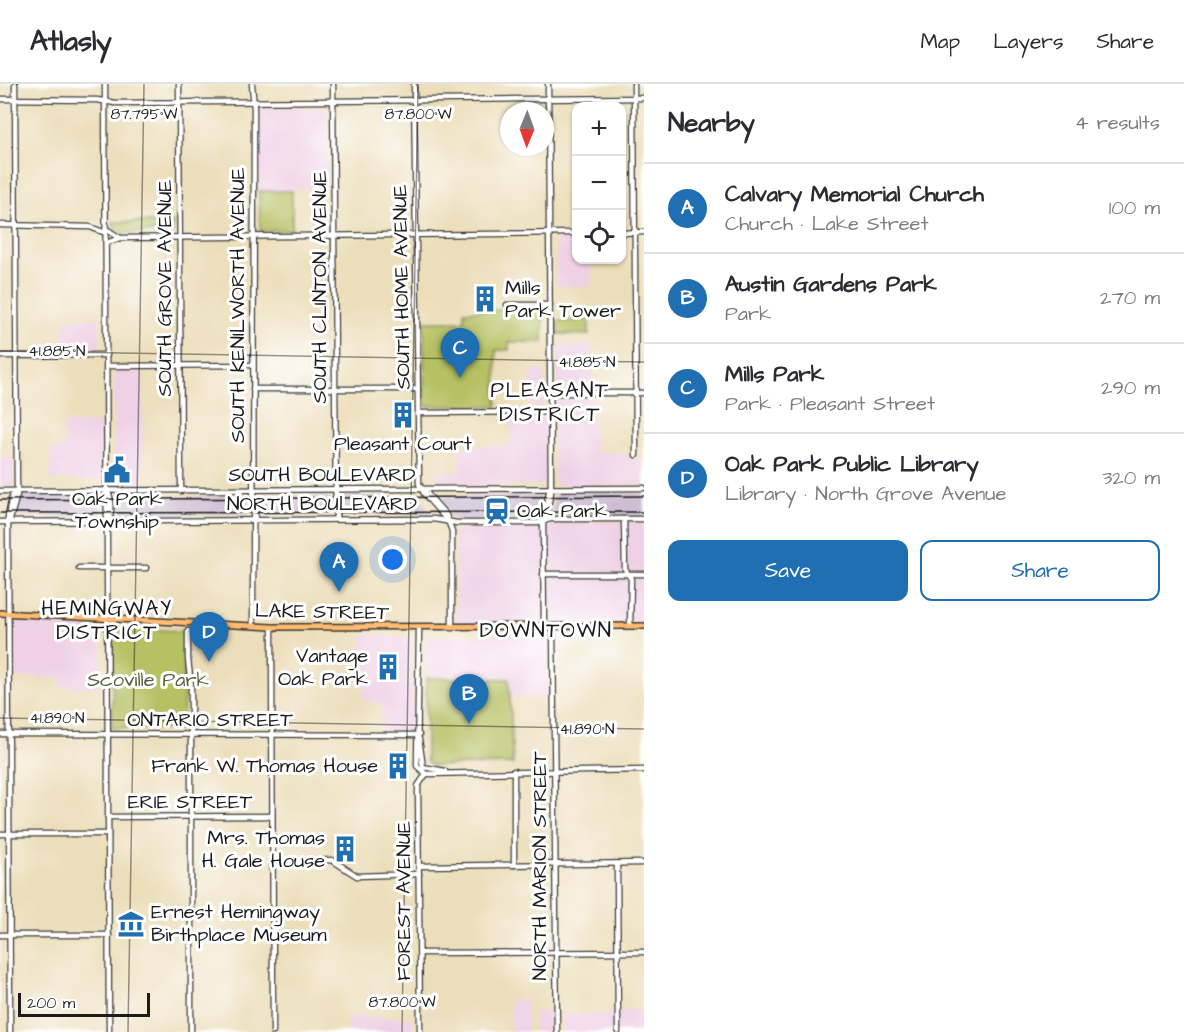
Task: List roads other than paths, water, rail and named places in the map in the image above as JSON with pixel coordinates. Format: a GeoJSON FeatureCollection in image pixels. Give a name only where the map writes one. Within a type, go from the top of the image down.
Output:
{"type":"FeatureCollection","features":[{"type":"Feature","properties":{"kind":"main road","name":"LAKE STREET"},"geometry":{"type":"LineString","coordinates":[[0,614],[272,627],[644,626]]}},
{"type":"Feature","properties":{"kind":"street"},"geometry":{"type":"LineString","coordinates":[[10,1032],[9,523],[12,496],[16,491],[15,84]]}},
{"type":"Feature","properties":{"kind":"street"},"geometry":{"type":"LineString","coordinates":[[105,84],[109,1032]]}},
{"type":"Feature","properties":{"kind":"street","name":"SOUTH GROVE AVENUE"},"geometry":{"type":"LineString","coordinates":[[178,84],[181,491]]}},
{"type":"Feature","properties":{"kind":"street","name":"SOUTH KENILWORTH AVENUE"},"geometry":{"type":"LineString","coordinates":[[252,84],[253,626]]}},
{"type":"Feature","properties":{"kind":"street","name":"SOUTH CLINTON AVENUE"},"geometry":{"type":"LineString","coordinates":[[333,84],[336,519]]}},
{"type":"Feature","properties":{"kind":"street","name":"SOUTH HOME AVENUE"},"geometry":{"type":"LineString","coordinates":[[414,84],[420,484],[441,516],[448,521]]}},
{"type":"Feature","properties":{"kind":"street"},"geometry":{"type":"LineString","coordinates":[[544,627],[544,521],[547,517],[550,488],[548,84]]}},
{"type":"Feature","properties":{"kind":"street"},"geometry":{"type":"LineString","coordinates":[[634,84],[636,455]]}},
{"type":"Feature","properties":{"kind":"street"},"geometry":{"type":"LineString","coordinates":[[0,99],[179,103],[644,98]]}},
{"type":"Feature","properties":{"kind":"street"},"geometry":{"type":"LineString","coordinates":[[0,225],[90,227],[106,229],[120,238]]}},
{"type":"Feature","properties":{"kind":"street"},"geometry":{"type":"LineString","coordinates":[[90,227],[106,229]]}},
{"type":"Feature","properties":{"kind":"street"},"geometry":{"type":"LineString","coordinates":[[626,233],[644,232]]}},
{"type":"Feature","properties":{"kind":"street"},"geometry":{"type":"LineString","coordinates":[[106,243],[120,238],[572,233]]}},
{"type":"Feature","properties":{"kind":"street"},"geometry":{"type":"LineString","coordinates":[[507,305],[550,305]]}},
{"type":"Feature","properties":{"kind":"street"},"geometry":{"type":"LineString","coordinates":[[0,356],[107,355]]}},
{"type":"Feature","properties":{"kind":"street"},"geometry":{"type":"LineString","coordinates":[[107,366],[253,365]]}},
{"type":"Feature","properties":{"kind":"street"},"geometry":{"type":"LineString","coordinates":[[253,389],[418,388]]}},
{"type":"Feature","properties":{"kind":"street"},"geometry":{"type":"LineString","coordinates":[[550,393],[644,393]]}},
{"type":"Feature","properties":{"kind":"street"},"geometry":{"type":"LineString","coordinates":[[418,413],[550,412]]}},
{"type":"Feature","properties":{"kind":"street","name":"SOUTH BOULEVARD"},"geometry":{"type":"LineString","coordinates":[[0,491],[644,488]]}},
{"type":"Feature","properties":{"kind":"street"},"geometry":{"type":"LineString","coordinates":[[624,519],[625,569],[630,579],[630,626]]}},
{"type":"Feature","properties":{"kind":"street","name":"NORTH BOULEVARD"},"geometry":{"type":"LineString","coordinates":[[0,522],[644,519]]}},
{"type":"Feature","properties":{"kind":"street"},"geometry":{"type":"LineString","coordinates":[[448,521],[452,534],[452,628]]}},
{"type":"Feature","properties":{"kind":"street"},"geometry":{"type":"LineString","coordinates":[[79,568],[146,568]]}},
{"type":"Feature","properties":{"kind":"street"},"geometry":{"type":"LineString","coordinates":[[543,574],[644,573]]}},
{"type":"Feature","properties":{"kind":"street"},"geometry":{"type":"LineString","coordinates":[[272,627],[273,1032]]}},
{"type":"Feature","properties":{"kind":"street","name":"NORTH MARION STREET"},"geometry":{"type":"LineString","coordinates":[[553,627],[557,1032]]}},
{"type":"Feature","properties":{"kind":"street"},"geometry":{"type":"LineString","coordinates":[[418,628],[419,737],[422,742],[418,769],[429,772],[644,770]]}},
{"type":"Feature","properties":{"kind":"street"},"geometry":{"type":"LineString","coordinates":[[188,631],[191,686],[191,1032]]}},
{"type":"Feature","properties":{"kind":"street","name":"ONTARIO STREET"},"geometry":{"type":"LineString","coordinates":[[0,734],[419,737]]}},
{"type":"Feature","properties":{"kind":"street"},"geometry":{"type":"LineString","coordinates":[[514,771],[514,865]]}},
{"type":"Feature","properties":{"kind":"street","name":"FOREST AVENUE"},"geometry":{"type":"LineString","coordinates":[[420,1032],[418,783],[429,772]]}},
{"type":"Feature","properties":{"kind":"street","name":"ERIE STREET"},"geometry":{"type":"LineString","coordinates":[[108,818],[272,816]]}},
{"type":"Feature","properties":{"kind":"street","name":"ERIE STREET"},"geometry":{"type":"LineString","coordinates":[[0,834],[108,834]]}},
{"type":"Feature","properties":{"kind":"street"},"geometry":{"type":"LineString","coordinates":[[282,863],[332,860],[357,876],[419,874]]}},
{"type":"Feature","properties":{"kind":"street"},"geometry":{"type":"LineString","coordinates":[[419,866],[644,863]]}},
{"type":"Feature","properties":{"kind":"street"},"geometry":{"type":"LineString","coordinates":[[617,864],[618,1032]]}},
{"type":"Feature","properties":{"kind":"street"},"geometry":{"type":"LineString","coordinates":[[0,935],[108,934]]}},
{"type":"Feature","properties":{"kind":"street"},"geometry":{"type":"LineString","coordinates":[[420,953],[644,952]]}},
{"type":"Feature","properties":{"kind":"railway"},"geometry":{"type":"LineString","coordinates":[[0,500],[644,496]]}},
{"type":"Feature","properties":{"kind":"railway"},"geometry":{"type":"LineString","coordinates":[[0,513],[644,512]]}},
{"type":"Feature","properties":{"kind":"place","name":"Mills Park Tower"},"geometry":{"type":"Point","coordinates":[485,299]}},
{"type":"Feature","properties":{"kind":"place","name":"Mills Park"},"geometry":{"type":"Point","coordinates":[460,378]}},
{"type":"Feature","properties":{"kind":"place","name":"Pleasant Court"},"geometry":{"type":"Point","coordinates":[403,415]}},
{"type":"Feature","properties":{"kind":"place","name":"Oak Park Township"},"geometry":{"type":"Point","coordinates":[117,470]}},
{"type":"Feature","properties":{"kind":"place","name":"Oak Park"},"geometry":{"type":"Point","coordinates":[497,511]}},
{"type":"Feature","properties":{"kind":"place","name":"Calvary Memorial Church"},"geometry":{"type":"Point","coordinates":[339,592]}},
{"type":"Feature","properties":{"kind":"place","name":"Oak Park Public Library"},"geometry":{"type":"Point","coordinates":[209,662]}},
{"type":"Feature","properties":{"kind":"place","name":"Vantage Oak Park"},"geometry":{"type":"Point","coordinates":[388,667]}},
{"type":"Feature","properties":{"kind":"place","name":"Austin Gardens Park"},"geometry":{"type":"Point","coordinates":[469,724]}},
{"type":"Feature","properties":{"kind":"place","name":"Frank W. Thomas House"},"geometry":{"type":"Point","coordinates":[398,766]}},
{"type":"Feature","properties":{"kind":"place","name":"Mrs. Thomas H. Gale House"},"geometry":{"type":"Point","coordinates":[345,849]}},
{"type":"Feature","properties":{"kind":"place","name":"Ernest Hemingway Birthplace Museum"},"geometry":{"type":"Point","coordinates":[131,924]}},
{"type":"Feature","properties":{"kind":"district","name":"PLEASANT DISTRICT"},"geometry":{"type":"Point","coordinates":[550,402]}},
{"type":"Feature","properties":{"kind":"district","name":"HEMINGWAY DISTRICT"},"geometry":{"type":"Point","coordinates":[107,620]}},
{"type":"Feature","properties":{"kind":"district","name":"DOWNTOWN"},"geometry":{"type":"Point","coordinates":[546,630]}},
{"type":"Feature","properties":{"kind":"park label","name":"Scoville Park"},"geometry":{"type":"Point","coordinates":[148,680]}}]}
